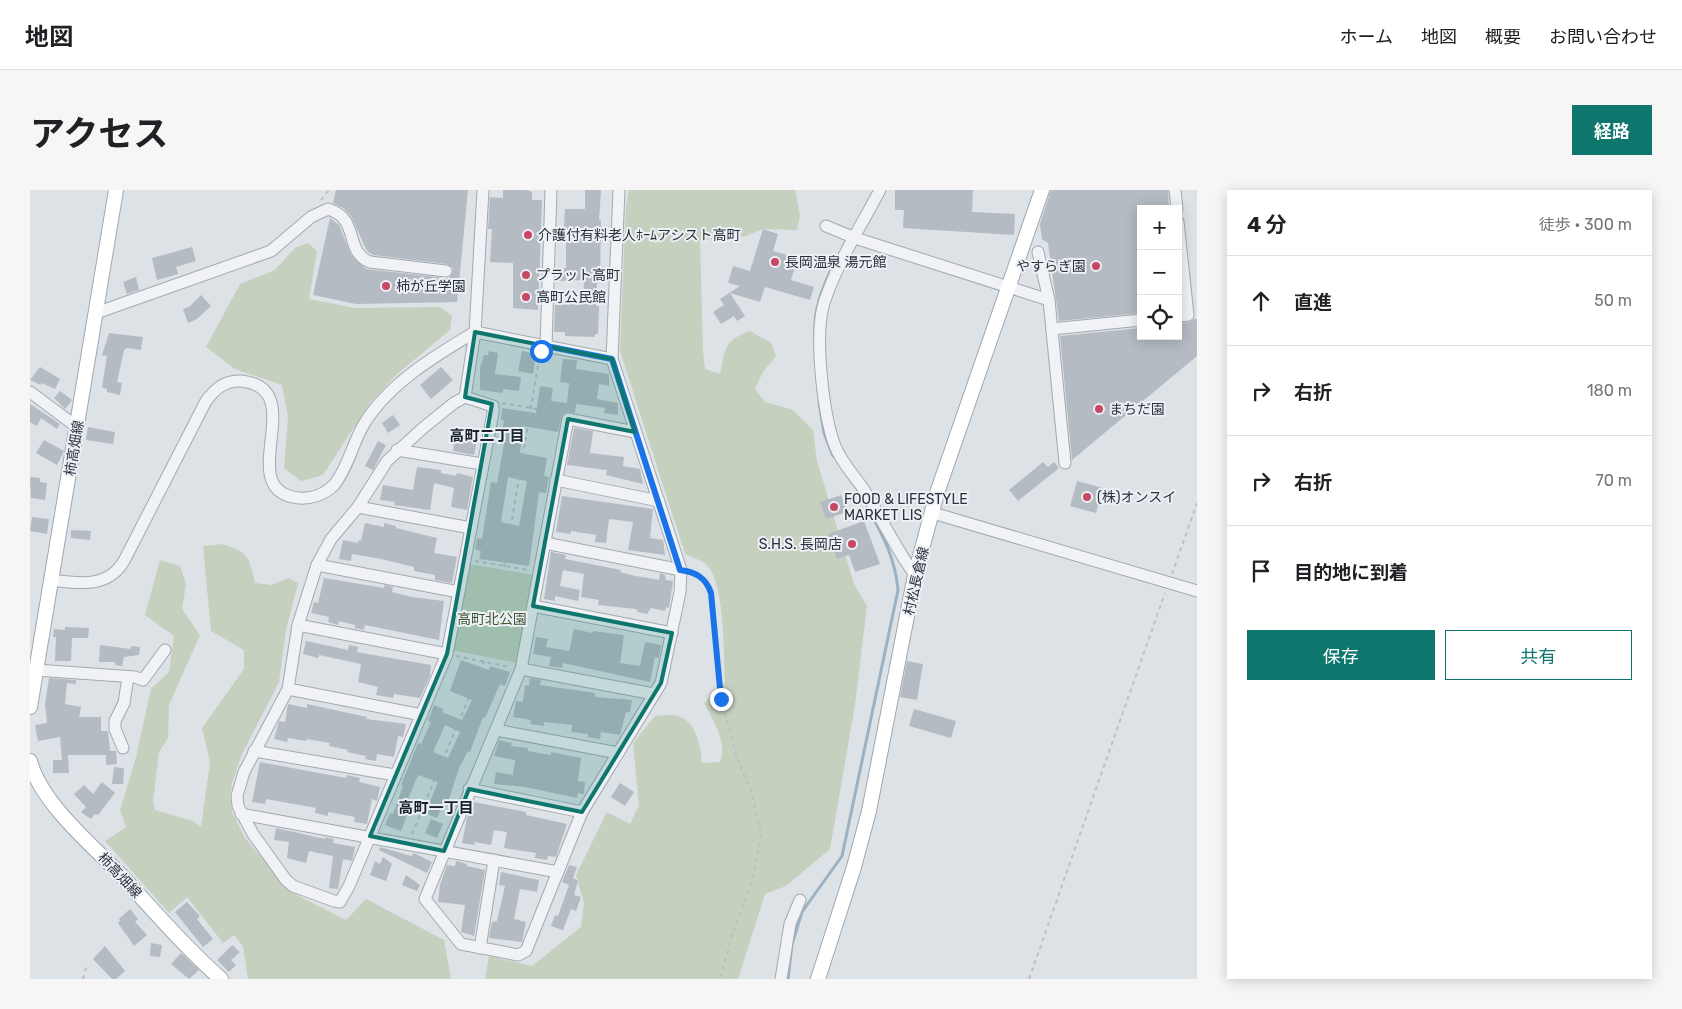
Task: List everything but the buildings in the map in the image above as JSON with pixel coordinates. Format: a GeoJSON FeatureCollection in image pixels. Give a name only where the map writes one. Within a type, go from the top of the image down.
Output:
{"type":"FeatureCollection","features":[{"type":"Feature","properties":{"kind":"main road","name":"柿高畑線"},"geometry":{"type":"LineString","coordinates":[[30,707],[116,190]]}},
{"type":"Feature","properties":{"kind":"main road","name":"村松長倉線"},"geometry":{"type":"LineString","coordinates":[[818,979],[854,867],[869,811],[915,575],[949,454],[1042,190]]}},
{"type":"Feature","properties":{"kind":"main road","name":"柿高畑線"},"geometry":{"type":"LineString","coordinates":[[30,761],[38,782],[60,811],[174,933],[222,979]]}},
{"type":"Feature","properties":{"kind":"street"},"geometry":{"type":"LineString","coordinates":[[465,397],[475,332],[484,190]]}},
{"type":"Feature","properties":{"kind":"street"},"geometry":{"type":"LineString","coordinates":[[546,346],[551,190]]}},
{"type":"Feature","properties":{"kind":"street"},"geometry":{"type":"LineString","coordinates":[[619,190],[612,359],[680,570],[680,592],[672,633],[661,684],[582,812],[526,951],[518,955],[461,944],[425,898],[521,670],[568,419],[635,432]]}},
{"type":"Feature","properties":{"kind":"street"},"geometry":{"type":"LineString","coordinates":[[880,190],[835,275],[820,319],[826,414],[836,448],[844,463],[858,481],[895,546],[915,575]]}},
{"type":"Feature","properties":{"kind":"street"},"geometry":{"type":"LineString","coordinates":[[1175,190],[1177,205]]}},
{"type":"Feature","properties":{"kind":"street"},"geometry":{"type":"LineString","coordinates":[[96,313],[271,251],[316,214],[328,208],[338,212],[346,219],[354,244],[361,258],[370,262],[446,271]]}},
{"type":"Feature","properties":{"kind":"street"},"geometry":{"type":"LineString","coordinates":[[826,226],[855,238],[1049,300]]}},
{"type":"Feature","properties":{"kind":"street"},"geometry":{"type":"LineString","coordinates":[[1181,250],[1188,315],[1182,316]]}},
{"type":"Feature","properties":{"kind":"street"},"geometry":{"type":"LineString","coordinates":[[1038,252],[1049,300],[1065,463]]}},
{"type":"Feature","properties":{"kind":"street"},"geometry":{"type":"LineString","coordinates":[[1052,329],[1137,320]]}},
{"type":"Feature","properties":{"kind":"street"},"geometry":{"type":"LineString","coordinates":[[52,580],[78,584],[100,581],[109,577],[122,565],[198,414],[210,395],[222,385],[237,381],[254,384],[267,395],[274,418],[268,457],[268,466],[273,482],[290,495],[298,498],[314,497],[334,484],[364,424],[380,402],[412,373],[475,332],[612,359]]}},
{"type":"Feature","properties":{"kind":"street"},"geometry":{"type":"LineString","coordinates":[[30,392],[77,427]]}},
{"type":"Feature","properties":{"kind":"street"},"geometry":{"type":"LineString","coordinates":[[465,397],[493,406],[447,654],[422,715],[340,902],[293,886],[286,880],[241,814],[238,806],[239,784],[254,751],[288,690],[298,625],[317,565],[331,539],[358,507],[387,461],[397,450],[454,403],[465,397]]}},
{"type":"Feature","properties":{"kind":"street"},"geometry":{"type":"LineString","coordinates":[[397,450],[482,464]]}},
{"type":"Feature","properties":{"kind":"street"},"geometry":{"type":"LineString","coordinates":[[556,480],[659,501]]}},
{"type":"Feature","properties":{"kind":"street"},"geometry":{"type":"LineString","coordinates":[[358,507],[471,528]]}},
{"type":"Feature","properties":{"kind":"street"},"geometry":{"type":"LineString","coordinates":[[933,512],[1197,591]]}},
{"type":"Feature","properties":{"kind":"street"},"geometry":{"type":"LineString","coordinates":[[545,543],[680,570]]}},
{"type":"Feature","properties":{"kind":"street"},"geometry":{"type":"LineString","coordinates":[[317,565],[459,592]]}},
{"type":"Feature","properties":{"kind":"street"},"geometry":{"type":"LineString","coordinates":[[533,606],[672,633]]}},
{"type":"Feature","properties":{"kind":"street"},"geometry":{"type":"LineString","coordinates":[[298,625],[447,654]]}},
{"type":"Feature","properties":{"kind":"street"},"geometry":{"type":"LineString","coordinates":[[36,670],[128,677],[143,680],[165,650]]}},
{"type":"Feature","properties":{"kind":"street"},"geometry":{"type":"LineString","coordinates":[[521,670],[654,694]]}},
{"type":"Feature","properties":{"kind":"street"},"geometry":{"type":"LineString","coordinates":[[123,748],[115,729],[115,721],[124,703],[128,677]]}},
{"type":"Feature","properties":{"kind":"street"},"geometry":{"type":"LineString","coordinates":[[288,690],[422,715]]}},
{"type":"Feature","properties":{"kind":"street"},"geometry":{"type":"LineString","coordinates":[[496,730],[618,752]]}},
{"type":"Feature","properties":{"kind":"street"},"geometry":{"type":"LineString","coordinates":[[254,751],[395,775]]}},
{"type":"Feature","properties":{"kind":"street"},"geometry":{"type":"LineString","coordinates":[[469,790],[582,812]]}},
{"type":"Feature","properties":{"kind":"street"},"geometry":{"type":"LineString","coordinates":[[241,814],[370,836],[558,872]]}},
{"type":"Feature","properties":{"kind":"street"},"geometry":{"type":"LineString","coordinates":[[480,948],[494,860]]}},
{"type":"Feature","properties":{"kind":"street"},"geometry":{"type":"LineString","coordinates":[[781,979],[790,924],[800,900]]}},
{"type":"Feature","properties":{"kind":"path"},"geometry":{"type":"LineString","coordinates":[[446,271],[478,289]]}},
{"type":"Feature","properties":{"kind":"path"},"geometry":{"type":"LineString","coordinates":[[504,566],[541,351],[546,346]]}},
{"type":"Feature","properties":{"kind":"path"},"geometry":{"type":"LineString","coordinates":[[493,406],[498,402],[532,408],[568,419]]}},
{"type":"Feature","properties":{"kind":"path"},"geometry":{"type":"LineString","coordinates":[[1029,979],[1197,504]]}},
{"type":"Feature","properties":{"kind":"path"},"geometry":{"type":"LineString","coordinates":[[466,559],[539,572]]}},
{"type":"Feature","properties":{"kind":"path"},"geometry":{"type":"LineString","coordinates":[[680,570],[691,572],[704,579],[711,593],[721,699],[738,761],[751,790],[761,834],[753,879],[720,979]]}},
{"type":"Feature","properties":{"kind":"path"},"geometry":{"type":"LineString","coordinates":[[447,654],[521,670]]}},
{"type":"Feature","properties":{"kind":"path"},"geometry":{"type":"LineString","coordinates":[[408,844],[484,661]]}},
{"type":"Feature","properties":{"kind":"path"},"geometry":{"type":"LineString","coordinates":[[83,979],[87,965]]}},
{"type":"Feature","properties":{"kind":"highlighted area"},"geometry":{"type":"Polygon","coordinates":[[[475,332],[612,359],[635,432],[568,419],[533,606],[672,633],[661,683],[582,812],[469,789],[444,851],[370,836],[447,654],[492,404],[465,397],[475,332]]]}},
{"type":"Feature","properties":{"kind":"green space"},"geometry":{"type":"Polygon","coordinates":[[[629,190],[795,190],[800,215],[797,230],[763,229],[746,236],[700,240],[703,351],[705,369],[720,374],[727,346],[735,338],[750,331],[771,343],[776,356],[763,372],[755,389],[765,402],[793,410],[813,430],[817,461],[854,584],[867,606],[855,705],[830,849],[786,886],[765,894],[738,979],[485,979],[489,956],[532,966],[581,927],[584,903],[576,875],[607,812],[630,824],[639,805],[633,743],[655,716],[674,715],[682,717],[688,722],[696,734],[702,763],[720,762],[722,755],[721,740],[704,703],[725,682],[724,638],[717,586],[706,564],[685,554],[620,351],[626,207],[629,190]]]}},
{"type":"Feature","properties":{"kind":"green space"},"geometry":{"type":"Polygon","coordinates":[[[308,243],[317,251],[309,299],[355,308],[440,307],[452,316],[450,330],[396,375],[369,404],[323,475],[301,481],[284,468],[288,417],[282,385],[235,369],[206,347],[240,284],[275,270],[295,248],[308,243]]]}},
{"type":"Feature","properties":{"kind":"green space"},"geometry":{"type":"Polygon","coordinates":[[[223,544],[243,553],[251,567],[255,583],[272,585],[288,578],[298,583],[286,630],[279,682],[242,754],[232,783],[230,797],[232,812],[245,838],[291,892],[346,920],[366,899],[444,940],[451,979],[248,979],[243,946],[234,935],[223,943],[187,897],[169,913],[105,841],[126,827],[120,810],[136,757],[151,689],[169,672],[174,636],[145,615],[160,560],[180,566],[186,584],[182,609],[200,635],[169,705],[168,738],[159,752],[153,801],[155,810],[193,821],[201,827],[210,762],[202,728],[244,669],[244,650],[211,631],[203,546],[223,544]]]}},
{"type":"Feature","properties":{"kind":"green space","name":"高町北公園"},"geometry":{"type":"Polygon","coordinates":[[[469,564],[534,575],[518,663],[451,650],[469,564]]]}},
{"type":"Feature","properties":{"kind":"waterway"},"geometry":{"type":"LineString","coordinates":[[815,336],[817,306],[836,261]]}},
{"type":"Feature","properties":{"kind":"waterway"},"geometry":{"type":"LineString","coordinates":[[819,402],[824,433],[833,456]]}},
{"type":"Feature","properties":{"kind":"waterway"},"geometry":{"type":"LineString","coordinates":[[788,979],[792,944],[802,912],[842,856],[898,590],[891,557],[867,506]]}},
{"type":"Feature","properties":{"kind":"place","name":"介護付有料老人ﾎｰﾑアシスト高町"},"geometry":{"type":"Point","coordinates":[528,235]}},
{"type":"Feature","properties":{"kind":"place","name":"長岡温泉 湯元館"},"geometry":{"type":"Point","coordinates":[775,262]}},
{"type":"Feature","properties":{"kind":"place","name":"やすらぎ園"},"geometry":{"type":"Point","coordinates":[1096,266]}},
{"type":"Feature","properties":{"kind":"place","name":"プラット高町"},"geometry":{"type":"Point","coordinates":[526,275]}},
{"type":"Feature","properties":{"kind":"place","name":"柿が丘学園"},"geometry":{"type":"Point","coordinates":[386,286]}},
{"type":"Feature","properties":{"kind":"place","name":"高町公民館"},"geometry":{"type":"Point","coordinates":[526,297]}},
{"type":"Feature","properties":{"kind":"place","name":"まちだ園"},"geometry":{"type":"Point","coordinates":[1099,409]}},
{"type":"Feature","properties":{"kind":"place","name":"(株)オンスイ"},"geometry":{"type":"Point","coordinates":[1087,497]}},
{"type":"Feature","properties":{"kind":"place","name":"FOOD & LIFESTYLE MARKET LIS"},"geometry":{"type":"Point","coordinates":[834,507]}},
{"type":"Feature","properties":{"kind":"place","name":"S.H.S. 長岡店"},"geometry":{"type":"Point","coordinates":[852,544]}},
{"type":"Feature","properties":{"kind":"district","name":"高町二丁目"},"geometry":{"type":"Point","coordinates":[487,436]}},
{"type":"Feature","properties":{"kind":"district","name":"高町一丁目"},"geometry":{"type":"Point","coordinates":[436,808]}},
{"type":"Feature","properties":{"kind":"route"},"geometry":{"type":"LineString","coordinates":[[541,351],[546,346],[612,359],[680,570],[691,572],[704,579],[709,586],[713,602],[721,699]]}}]}
